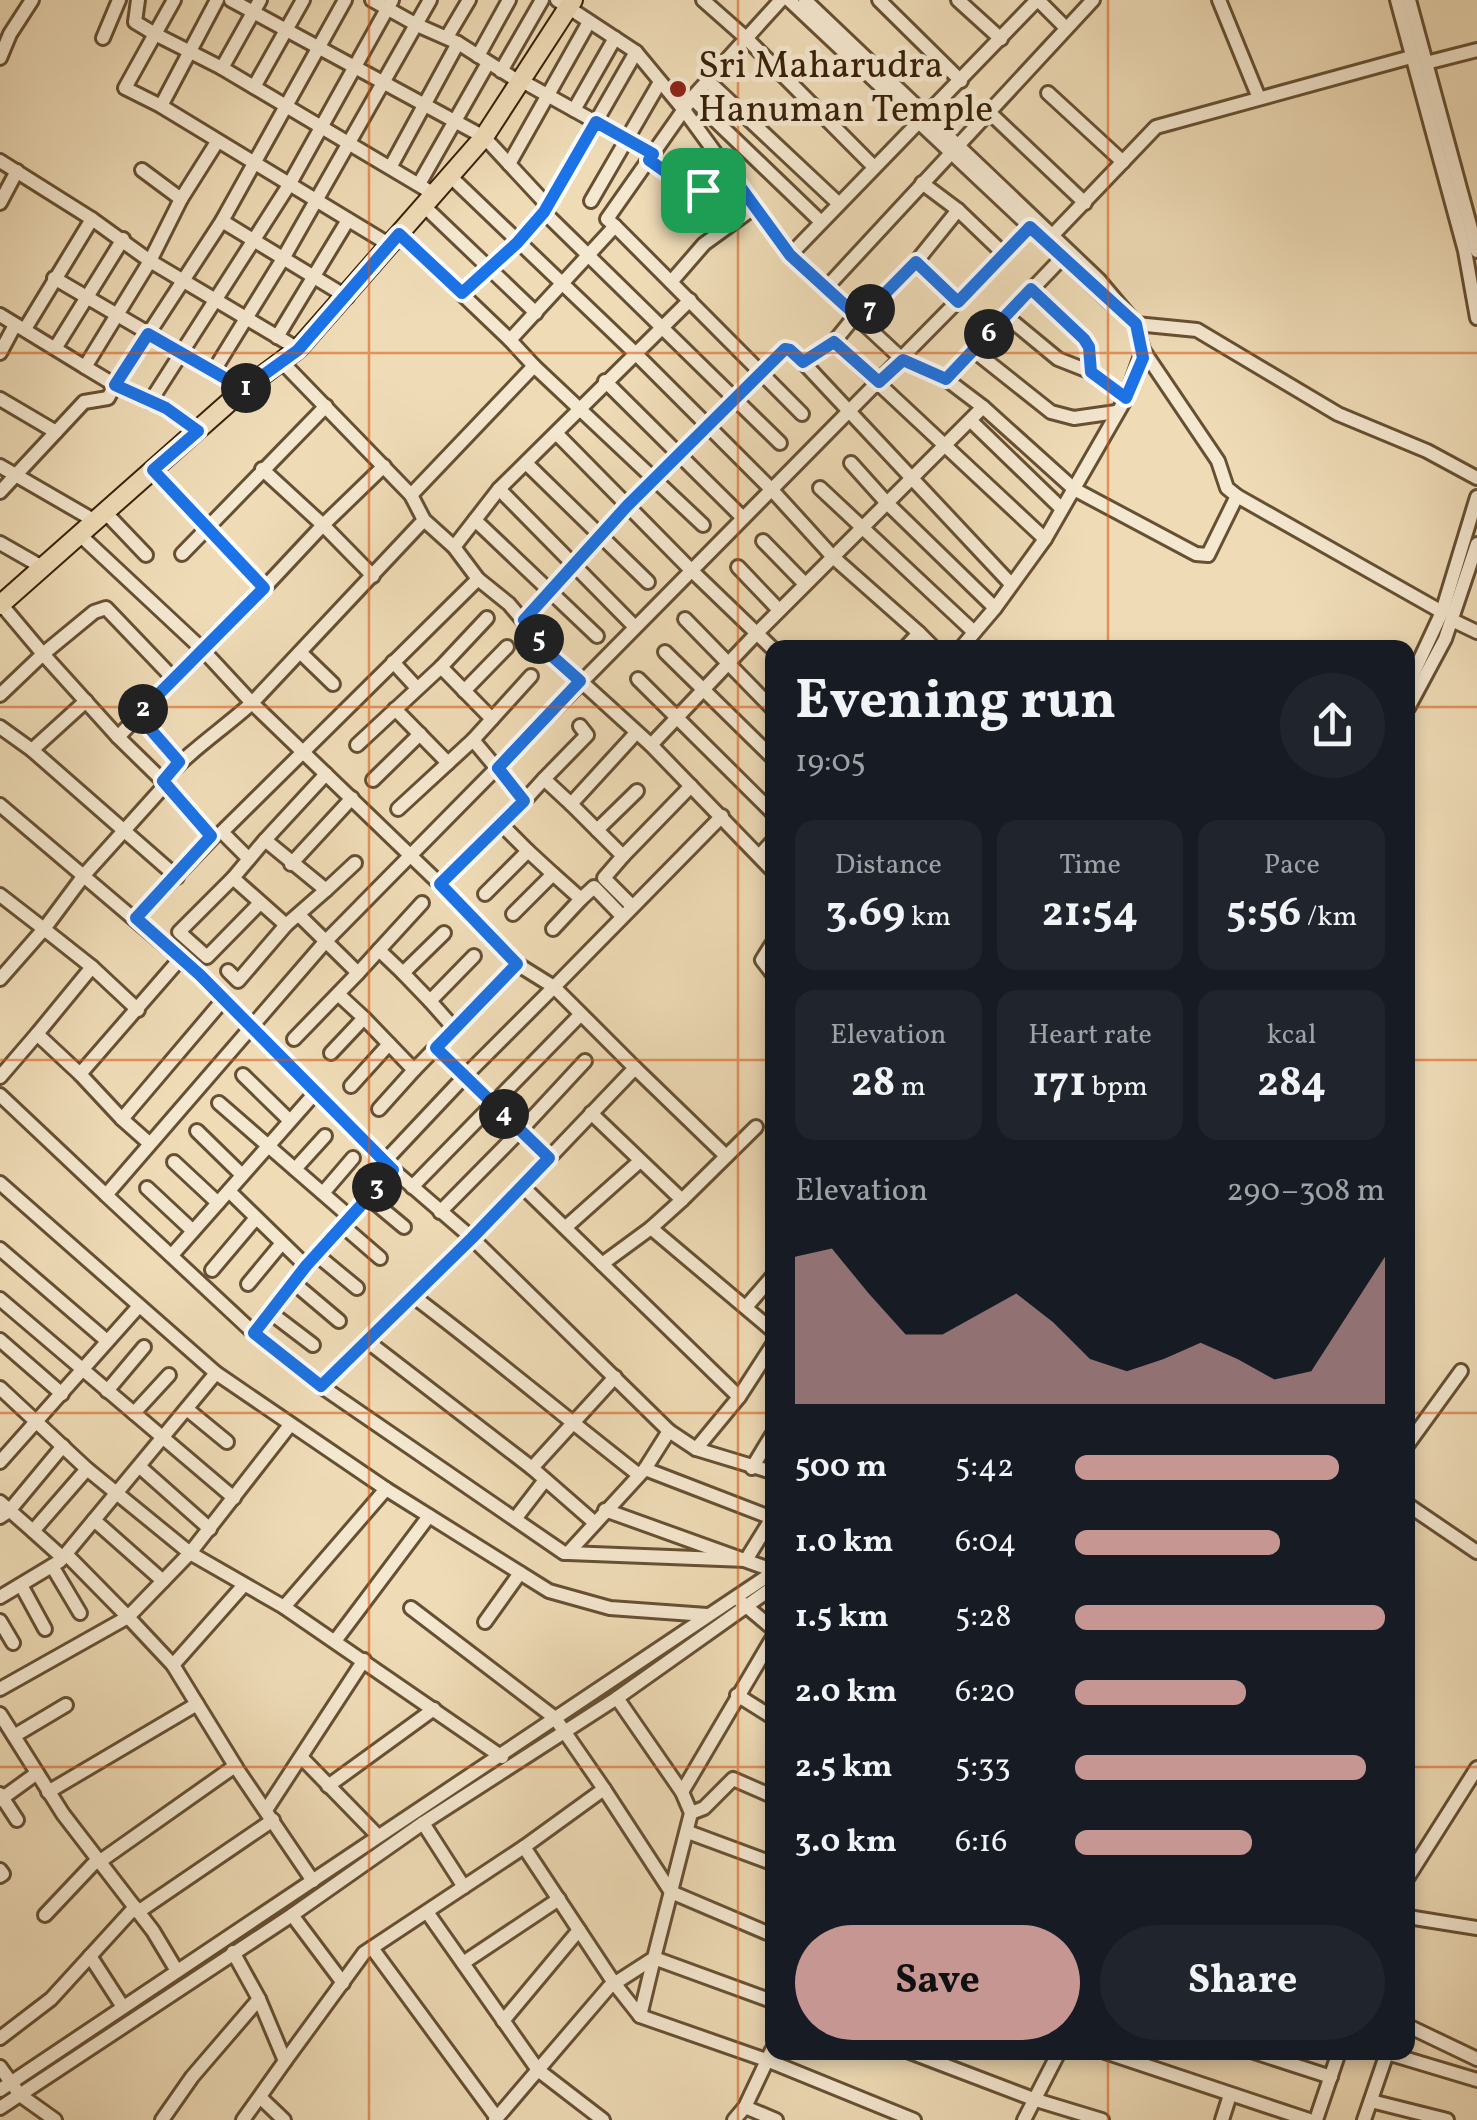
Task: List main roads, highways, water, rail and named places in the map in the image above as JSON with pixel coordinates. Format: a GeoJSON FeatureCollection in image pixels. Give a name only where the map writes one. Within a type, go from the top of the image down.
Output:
{"type":"FeatureCollection","features":[{"type":"Feature","properties":{"kind":"main road"},"geometry":{"type":"LineString","coordinates":[[1,604],[244,389],[298,350],[395,239],[426,195],[451,177],[484,137],[521,82],[566,2]]}},
{"type":"Feature","properties":{"kind":"place","name":"Sri Maharudra Hanuman Temple"},"geometry":{"type":"Point","coordinates":[678,89]}}]}
